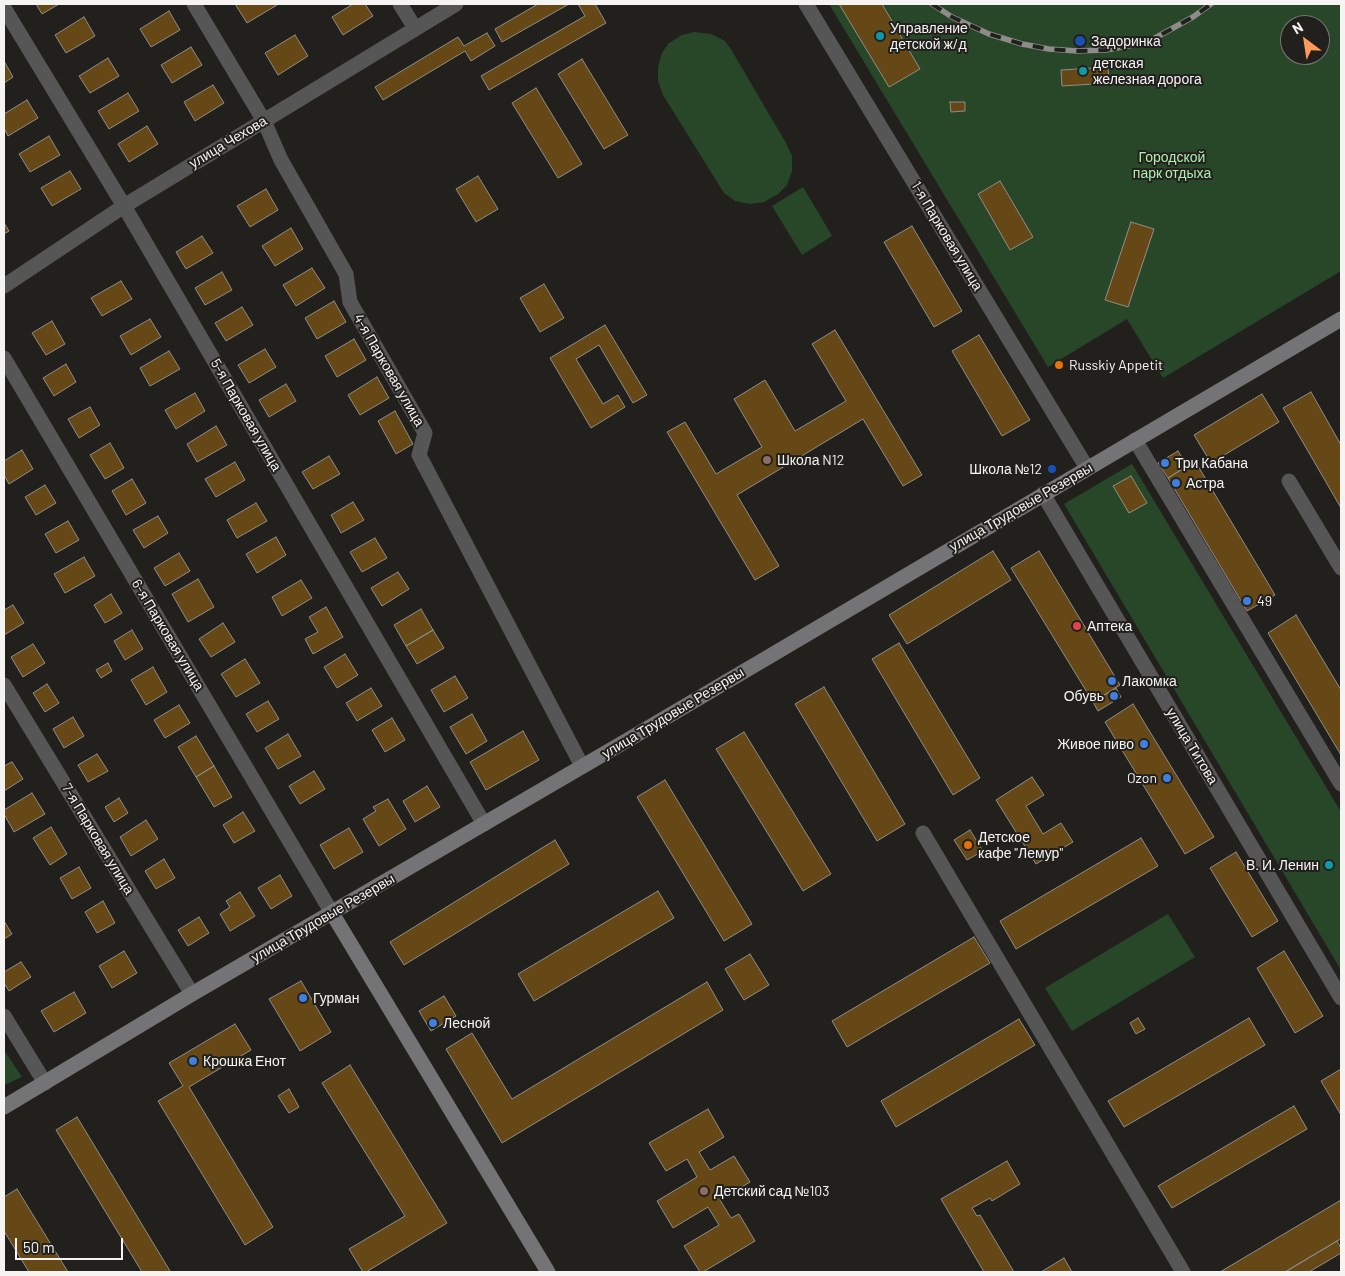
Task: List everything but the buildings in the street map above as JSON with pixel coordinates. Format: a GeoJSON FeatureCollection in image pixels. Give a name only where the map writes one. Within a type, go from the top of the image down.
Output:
{"type":"FeatureCollection","features":[{"type":"Feature","properties":{"kind":"main road","name":"улица Трудовые Резервы"},"geometry":{"type":"LineString","coordinates":[[4,1107],[192,994],[1341,319]]}},
{"type":"Feature","properties":{"kind":"main road"},"geometry":{"type":"LineString","coordinates":[[332,913],[548,1272]]}},
{"type":"Feature","properties":{"kind":"street","name":"4-я Парковая улица"},"geometry":{"type":"LineString","coordinates":[[194,4],[264,121],[281,160],[346,274],[350,302],[425,433],[419,455],[582,766]]}},
{"type":"Feature","properties":{"kind":"street"},"geometry":{"type":"LineString","coordinates":[[400,4],[415,28]]}},
{"type":"Feature","properties":{"kind":"street","name":"улица Чехова"},"geometry":{"type":"LineString","coordinates":[[4,286],[124,206],[456,4]]}},
{"type":"Feature","properties":{"kind":"street","name":"1-я Парковая улица"},"geometry":{"type":"LineString","coordinates":[[806,4],[1087,468]]}},
{"type":"Feature","properties":{"kind":"street","name":"5-я Парковая улица"},"geometry":{"type":"LineString","coordinates":[[4,8],[124,206],[484,824]]}},
{"type":"Feature","properties":{"kind":"street","name":"6-я Парковая улица"},"geometry":{"type":"LineString","coordinates":[[4,358],[332,913]]}},
{"type":"Feature","properties":{"kind":"street"},"geometry":{"type":"LineString","coordinates":[[1135,440],[1341,784]]}},
{"type":"Feature","properties":{"kind":"street"},"geometry":{"type":"LineString","coordinates":[[1289,481],[1341,568]]}},
{"type":"Feature","properties":{"kind":"street","name":"улица Титова"},"geometry":{"type":"LineString","coordinates":[[1043,494],[1341,998]]}},
{"type":"Feature","properties":{"kind":"street","name":"7-я Парковая улица"},"geometry":{"type":"LineString","coordinates":[[4,685],[192,994]]}},
{"type":"Feature","properties":{"kind":"street"},"geometry":{"type":"LineString","coordinates":[[923,833],[1183,1272]]}},
{"type":"Feature","properties":{"kind":"street"},"geometry":{"type":"LineString","coordinates":[[4,1016],[45,1083]]}},
{"type":"Feature","properties":{"kind":"green space","name":"Городской парк отдыха"},"geometry":{"type":"Polygon","coordinates":[[[829,4],[1341,4],[1341,271],[1163,378],[1127,319],[1048,367],[829,4]]]}},
{"type":"Feature","properties":{"kind":"green space"},"geometry":{"type":"Polygon","coordinates":[[[694,32],[711,34],[725,41],[792,156],[792,171],[787,185],[778,194],[764,202],[750,204],[735,201],[724,193],[663,95],[658,81],[658,67],[662,53],[669,43],[682,35],[694,32]]]}},
{"type":"Feature","properties":{"kind":"green space"},"geometry":{"type":"Polygon","coordinates":[[[803,187],[832,236],[802,255],[772,206],[803,187]]]}},
{"type":"Feature","properties":{"kind":"green space"},"geometry":{"type":"Polygon","coordinates":[[[1132,464],[1341,812],[1341,970],[1064,504],[1132,464]]]}},
{"type":"Feature","properties":{"kind":"green space"},"geometry":{"type":"Polygon","coordinates":[[[1168,914],[1195,957],[1072,1031],[1045,988],[1168,914]]]}},
{"type":"Feature","properties":{"kind":"green space"},"geometry":{"type":"Polygon","coordinates":[[[4,1050],[22,1077],[4,1085],[4,1050]]]}},
{"type":"Feature","properties":{"kind":"railway"},"geometry":{"type":"LineString","coordinates":[[932,4],[952,17],[989,34],[1022,44],[1049,49],[1077,51],[1106,50],[1133,45],[1155,38],[1193,17],[1211,4]]}},
{"type":"Feature","properties":{"kind":"place","name":"Управление детской ж/д"},"geometry":{"type":"Point","coordinates":[880,36]}},
{"type":"Feature","properties":{"kind":"place","name":"Задоринка"},"geometry":{"type":"Point","coordinates":[1080,41]}},
{"type":"Feature","properties":{"kind":"place","name":"детская железная дорога"},"geometry":{"type":"Point","coordinates":[1083,71]}},
{"type":"Feature","properties":{"kind":"place","name":"Russkiy Appetit"},"geometry":{"type":"Point","coordinates":[1059,365]}},
{"type":"Feature","properties":{"kind":"place","name":"Школа N12"},"geometry":{"type":"Point","coordinates":[767,460]}},
{"type":"Feature","properties":{"kind":"place","name":"Три Кабана"},"geometry":{"type":"Point","coordinates":[1165,463]}},
{"type":"Feature","properties":{"kind":"place","name":"Школа №12"},"geometry":{"type":"Point","coordinates":[1052,469]}},
{"type":"Feature","properties":{"kind":"place","name":"Астра"},"geometry":{"type":"Point","coordinates":[1176,483]}},
{"type":"Feature","properties":{"kind":"place","name":"49"},"geometry":{"type":"Point","coordinates":[1247,601]}},
{"type":"Feature","properties":{"kind":"place","name":"Аптека"},"geometry":{"type":"Point","coordinates":[1077,626]}},
{"type":"Feature","properties":{"kind":"place","name":"Лакомка"},"geometry":{"type":"Point","coordinates":[1112,681]}},
{"type":"Feature","properties":{"kind":"place","name":"Обувь"},"geometry":{"type":"Point","coordinates":[1114,696]}},
{"type":"Feature","properties":{"kind":"place","name":"Живое пиво"},"geometry":{"type":"Point","coordinates":[1144,744]}},
{"type":"Feature","properties":{"kind":"place","name":"Ozon"},"geometry":{"type":"Point","coordinates":[1167,778]}},
{"type":"Feature","properties":{"kind":"place","name":"Детское кафе \"Лемур\""},"geometry":{"type":"Point","coordinates":[968,845]}},
{"type":"Feature","properties":{"kind":"place","name":"В. И. Ленин"},"geometry":{"type":"Point","coordinates":[1329,865]}},
{"type":"Feature","properties":{"kind":"place","name":"Гурман"},"geometry":{"type":"Point","coordinates":[303,998]}},
{"type":"Feature","properties":{"kind":"place","name":"Лесной"},"geometry":{"type":"Point","coordinates":[433,1023]}},
{"type":"Feature","properties":{"kind":"place","name":"Крошка Енот"},"geometry":{"type":"Point","coordinates":[193,1061]}},
{"type":"Feature","properties":{"kind":"place","name":"Детский сад №103"},"geometry":{"type":"Point","coordinates":[704,1191]}}]}
